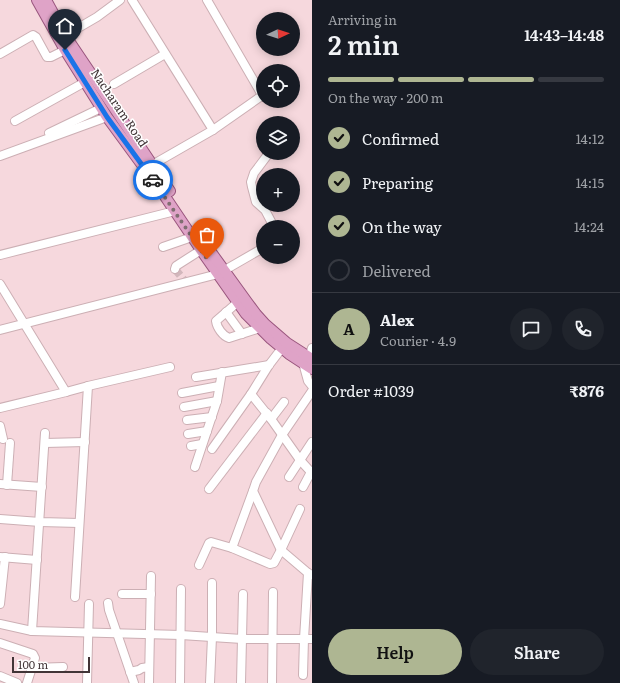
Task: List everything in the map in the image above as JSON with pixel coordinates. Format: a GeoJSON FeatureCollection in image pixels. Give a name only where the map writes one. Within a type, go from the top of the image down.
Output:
{"type":"FeatureCollection","features":[{"type":"Feature","properties":{"kind":"main road","name":"Nacharam Road"},"geometry":{"type":"LineString","coordinates":[[37,0],[152,165],[208,249],[219,271],[246,314],[270,339],[289,354],[309,357]]}},
{"type":"Feature","properties":{"kind":"main road","name":"Nacharam Road"},"geometry":{"type":"LineString","coordinates":[[46,0],[62,37],[65,50],[107,117],[150,175],[201,250],[260,319],[287,343],[309,357],[312,368]]}},
{"type":"Feature","properties":{"kind":"street"},"geometry":{"type":"LineString","coordinates":[[62,37],[97,17],[120,0]]}},
{"type":"Feature","properties":{"kind":"street"},"geometry":{"type":"LineString","coordinates":[[132,0],[213,130]]}},
{"type":"Feature","properties":{"kind":"street"},"geometry":{"type":"LineString","coordinates":[[152,165],[213,130],[262,95],[207,0]]}},
{"type":"Feature","properties":{"kind":"street"},"geometry":{"type":"LineString","coordinates":[[0,54],[33,35],[36,37],[47,57],[51,58],[65,50]]}},
{"type":"Feature","properties":{"kind":"street"},"geometry":{"type":"LineString","coordinates":[[114,84],[165,54]]}},
{"type":"Feature","properties":{"kind":"street"},"geometry":{"type":"LineString","coordinates":[[15,121],[85,82]]}},
{"type":"Feature","properties":{"kind":"street"},"geometry":{"type":"LineString","coordinates":[[0,156],[76,124],[101,108]]}},
{"type":"Feature","properties":{"kind":"street"},"geometry":{"type":"LineString","coordinates":[[49,132],[107,117]]}},
{"type":"Feature","properties":{"kind":"street"},"geometry":{"type":"LineString","coordinates":[[264,160],[254,173],[251,182],[256,202],[265,210],[270,220]]}},
{"type":"Feature","properties":{"kind":"street"},"geometry":{"type":"LineString","coordinates":[[0,255],[175,211]]}},
{"type":"Feature","properties":{"kind":"street"},"geometry":{"type":"LineString","coordinates":[[163,247],[192,237]]}},
{"type":"Feature","properties":{"kind":"street"},"geometry":{"type":"LineString","coordinates":[[176,269],[176,266],[201,250]]}},
{"type":"Feature","properties":{"kind":"street"},"geometry":{"type":"LineString","coordinates":[[0,330],[219,271],[256,252]]}},
{"type":"Feature","properties":{"kind":"street"},"geometry":{"type":"LineString","coordinates":[[184,280],[219,271]]}},
{"type":"Feature","properties":{"kind":"street"},"geometry":{"type":"LineString","coordinates":[[0,284],[66,392]]}},
{"type":"Feature","properties":{"kind":"street"},"geometry":{"type":"LineString","coordinates":[[238,302],[216,321],[216,326],[226,337],[229,338],[260,328]]}},
{"type":"Feature","properties":{"kind":"street"},"geometry":{"type":"LineString","coordinates":[[226,312],[242,334]]}},
{"type":"Feature","properties":{"kind":"street"},"geometry":{"type":"LineString","coordinates":[[212,449],[282,348]]}},
{"type":"Feature","properties":{"kind":"street"},"geometry":{"type":"LineString","coordinates":[[309,357],[308,381],[312,386]]}},
{"type":"Feature","properties":{"kind":"street"},"geometry":{"type":"LineString","coordinates":[[196,377],[269,365]]}},
{"type":"Feature","properties":{"kind":"street"},"geometry":{"type":"LineString","coordinates":[[0,408],[88,386],[170,368]]}},
{"type":"Feature","properties":{"kind":"street"},"geometry":{"type":"LineString","coordinates":[[195,467],[217,401],[222,372]]}},
{"type":"Feature","properties":{"kind":"street"},"geometry":{"type":"LineString","coordinates":[[75,597],[88,386]]}},
{"type":"Feature","properties":{"kind":"street"},"geometry":{"type":"LineString","coordinates":[[182,394],[219,386]]}},
{"type":"Feature","properties":{"kind":"street"},"geometry":{"type":"LineString","coordinates":[[232,548],[256,482],[282,436],[312,391]]}},
{"type":"Feature","properties":{"kind":"street"},"geometry":{"type":"LineString","coordinates":[[251,394],[269,416],[300,460],[312,472],[303,487]]}},
{"type":"Feature","properties":{"kind":"street"},"geometry":{"type":"LineString","coordinates":[[184,407],[217,401]]}},
{"type":"Feature","properties":{"kind":"street"},"geometry":{"type":"LineString","coordinates":[[209,489],[269,416],[284,402]]}},
{"type":"Feature","properties":{"kind":"street"},"geometry":{"type":"LineString","coordinates":[[187,420],[212,417]]}},
{"type":"Feature","properties":{"kind":"street"},"geometry":{"type":"LineString","coordinates":[[0,426],[7,441],[4,484],[42,488]]}},
{"type":"Feature","properties":{"kind":"street"},"geometry":{"type":"LineString","coordinates":[[188,434],[207,431]]}},
{"type":"Feature","properties":{"kind":"street"},"geometry":{"type":"LineString","coordinates":[[32,631],[45,433]]}},
{"type":"Feature","properties":{"kind":"street"},"geometry":{"type":"LineString","coordinates":[[45,443],[85,442]]}},
{"type":"Feature","properties":{"kind":"street"},"geometry":{"type":"LineString","coordinates":[[289,477],[312,442]]}},
{"type":"Feature","properties":{"kind":"street"},"geometry":{"type":"LineString","coordinates":[[191,446],[202,444]]}},
{"type":"Feature","properties":{"kind":"street"},"geometry":{"type":"LineString","coordinates":[[253,491],[281,550],[310,574],[308,639],[303,675]]}},
{"type":"Feature","properties":{"kind":"street"},"geometry":{"type":"LineString","coordinates":[[199,565],[209,543],[215,542],[272,564],[274,563],[300,509]]}},
{"type":"Feature","properties":{"kind":"street"},"geometry":{"type":"LineString","coordinates":[[0,519],[79,523]]}},
{"type":"Feature","properties":{"kind":"street"},"geometry":{"type":"LineString","coordinates":[[0,604],[2,557],[37,560]]}},
{"type":"Feature","properties":{"kind":"street"},"geometry":{"type":"LineString","coordinates":[[149,683],[152,594],[151,576]]}},
{"type":"Feature","properties":{"kind":"street"},"geometry":{"type":"LineString","coordinates":[[210,683],[212,583]]}},
{"type":"Feature","properties":{"kind":"street"},"geometry":{"type":"LineString","coordinates":[[180,683],[181,589]]}},
{"type":"Feature","properties":{"kind":"street"},"geometry":{"type":"LineString","coordinates":[[272,683],[273,592]]}},
{"type":"Feature","properties":{"kind":"street"},"geometry":{"type":"LineString","coordinates":[[122,594],[152,594]]}},
{"type":"Feature","properties":{"kind":"street"},"geometry":{"type":"LineString","coordinates":[[241,683],[243,594]]}},
{"type":"Feature","properties":{"kind":"street"},"geometry":{"type":"LineString","coordinates":[[108,603],[109,610],[134,683]]}},
{"type":"Feature","properties":{"kind":"street"},"geometry":{"type":"LineString","coordinates":[[87,683],[89,604]]}},
{"type":"Feature","properties":{"kind":"street"},"geometry":{"type":"LineString","coordinates":[[0,624],[32,631],[181,635],[242,639],[308,639]]}},
{"type":"Feature","properties":{"kind":"street"},"geometry":{"type":"LineString","coordinates":[[0,643],[33,654],[35,658],[27,683]]}},
{"type":"Feature","properties":{"kind":"street"},"geometry":{"type":"LineString","coordinates":[[32,668],[63,667]]}},
{"type":"Feature","properties":{"kind":"street"},"geometry":{"type":"LineString","coordinates":[[130,672],[149,667]]}},
{"type":"Feature","properties":{"kind":"street"},"geometry":{"type":"LineString","coordinates":[[0,676],[17,683]]}},
{"type":"Feature","properties":{"kind":"tunnel"},"geometry":{"type":"LineString","coordinates":[[175,269],[184,280]]}},
{"type":"Feature","properties":{"kind":"way so far"},"geometry":{"type":"LineString","coordinates":[[153,180],[207,259]]}},
{"type":"Feature","properties":{"kind":"route"},"geometry":{"type":"LineString","coordinates":[[65,50],[107,117],[153,180]]}}]}
